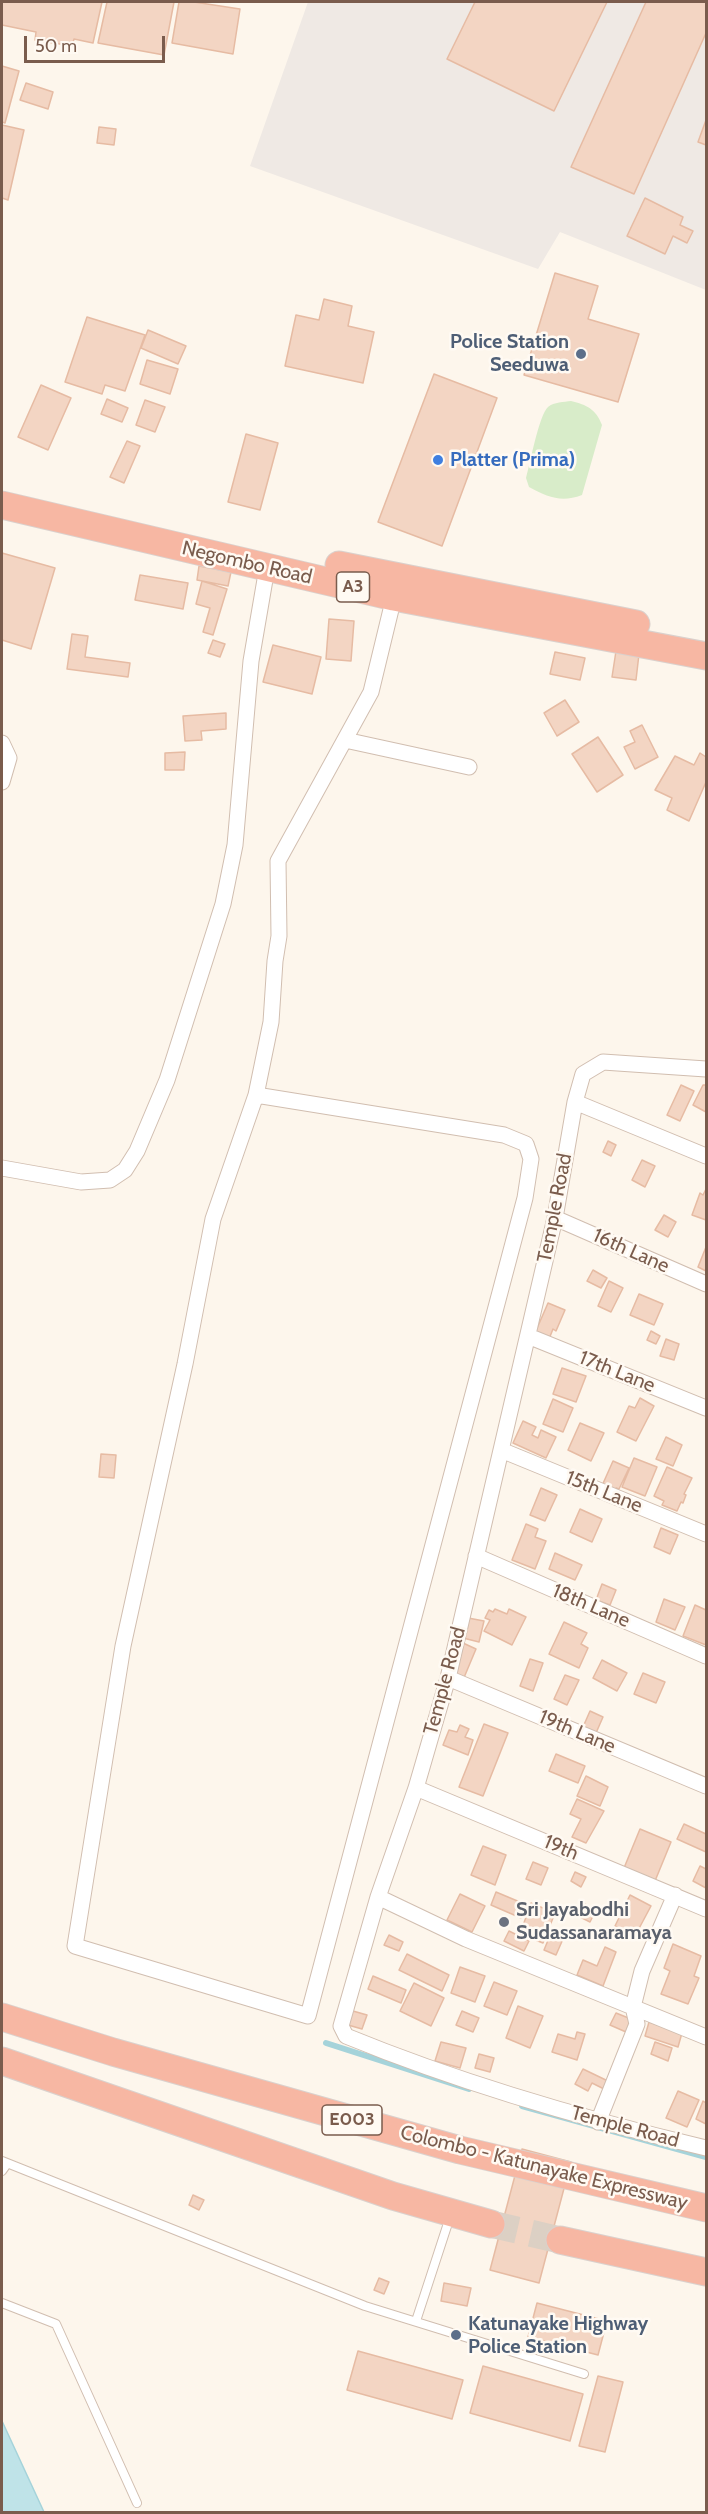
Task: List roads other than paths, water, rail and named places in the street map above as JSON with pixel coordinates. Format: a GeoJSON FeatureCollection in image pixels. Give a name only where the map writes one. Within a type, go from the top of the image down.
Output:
{"type":"FeatureCollection","features":[{"type":"Feature","properties":{"kind":"highway","name":"Negombo Road"},"geometry":{"type":"LineString","coordinates":[[2,486],[397,578],[706,638]]}},
{"type":"Feature","properties":{"kind":"highway","name":"Negombo Road"},"geometry":{"type":"LineString","coordinates":[[2,505],[394,597],[706,656]]}},
{"type":"Feature","properties":{"kind":"highway","name":"Colombo - Katunayake Expressway"},"geometry":{"type":"LineString","coordinates":[[2,2017],[113,2052],[460,2150],[706,2208]]}},
{"type":"Feature","properties":{"kind":"highway"},"geometry":{"type":"LineString","coordinates":[[2,2061],[393,2196],[491,2224]]}},
{"type":"Feature","properties":{"kind":"highway"},"geometry":{"type":"LineString","coordinates":[[560,2240],[706,2272]]}},
{"type":"Feature","properties":{"kind":"street"},"geometry":{"type":"LineString","coordinates":[[2,1168],[81,1182],[110,1180],[125,1170],[137,1151],[167,1080],[223,904],[235,844],[251,661],[267,568]]}},
{"type":"Feature","properties":{"kind":"street"},"geometry":{"type":"LineString","coordinates":[[256,1095],[504,1135],[526,1144],[531,1159],[525,1198],[308,2016],[75,1946],[123,1646],[185,1364],[213,1219],[256,1095],[271,1022],[279,936],[278,861],[370,692],[394,597]]}},
{"type":"Feature","properties":{"kind":"street"},"geometry":{"type":"LineString","coordinates":[[345,740],[469,767]]}},
{"type":"Feature","properties":{"kind":"street"},"geometry":{"type":"LineString","coordinates":[[2,743],[9,758],[2,782]]}},
{"type":"Feature","properties":{"kind":"street","name":"Temple Road"},"geometry":{"type":"LineString","coordinates":[[706,1069],[603,1062],[583,1074],[575,1102],[555,1218],[448,1678],[416,1788],[378,1897],[341,2026],[346,2036],[414,2064],[598,2122],[706,2148]]}},
{"type":"Feature","properties":{"kind":"street"},"geometry":{"type":"LineString","coordinates":[[575,1102],[706,1156]]}},
{"type":"Feature","properties":{"kind":"street","name":"16th Lane"},"geometry":{"type":"LineString","coordinates":[[555,1218],[706,1284]]}},
{"type":"Feature","properties":{"kind":"street","name":"17th Lane"},"geometry":{"type":"LineString","coordinates":[[528,1336],[706,1408]]}},
{"type":"Feature","properties":{"kind":"street","name":"15th Lane"},"geometry":{"type":"LineString","coordinates":[[501,1450],[706,1534]]}},
{"type":"Feature","properties":{"kind":"street","name":"18th Lane"},"geometry":{"type":"LineString","coordinates":[[476,1556],[706,1656]]}},
{"type":"Feature","properties":{"kind":"street","name":"19th Lane"},"geometry":{"type":"LineString","coordinates":[[448,1678],[706,1786]]}},
{"type":"Feature","properties":{"kind":"street","name":"19th"},"geometry":{"type":"LineString","coordinates":[[416,1788],[706,1909]]}},
{"type":"Feature","properties":{"kind":"street"},"geometry":{"type":"LineString","coordinates":[[598,2122],[637,2024],[633,2007],[642,1971],[675,1895]]}},
{"type":"Feature","properties":{"kind":"street"},"geometry":{"type":"LineString","coordinates":[[378,1897],[465,1939],[706,2037]]}},
{"type":"Feature","properties":{"kind":"lane"},"geometry":{"type":"LineString","coordinates":[[2,2171],[4,2162],[365,2306],[584,2374]]}},
{"type":"Feature","properties":{"kind":"lane"},"geometry":{"type":"LineString","coordinates":[[416,2321],[452,2213]]}},
{"type":"Feature","properties":{"kind":"lane"},"geometry":{"type":"LineString","coordinates":[[2,2303],[56,2324],[136,2503]]}},
{"type":"Feature","properties":{"kind":"water"},"geometry":{"type":"Polygon","coordinates":[[[2,2421],[44,2512],[2,2512],[2,2421]]]}},
{"type":"Feature","properties":{"kind":"waterway"},"geometry":{"type":"LineString","coordinates":[[326,2043],[469,2089]]}},
{"type":"Feature","properties":{"kind":"waterway"},"geometry":{"type":"LineString","coordinates":[[522,2106],[706,2157]]}},
{"type":"Feature","properties":{"kind":"tunnel"},"geometry":{"type":"LineString","coordinates":[[491,2224],[560,2240]]}},
{"type":"Feature","properties":{"kind":"place","name":"Police Station Seeduwa"},"geometry":{"type":"Point","coordinates":[581,354]}},
{"type":"Feature","properties":{"kind":"place","name":"Platter (Prima)"},"geometry":{"type":"Point","coordinates":[438,460]}},
{"type":"Feature","properties":{"kind":"place","name":"Sri Jayabodhi Sudassanaramaya"},"geometry":{"type":"Point","coordinates":[504,1922]}},
{"type":"Feature","properties":{"kind":"place","name":"Katunayake Highway Police Station"},"geometry":{"type":"Point","coordinates":[456,2335]}}]}
